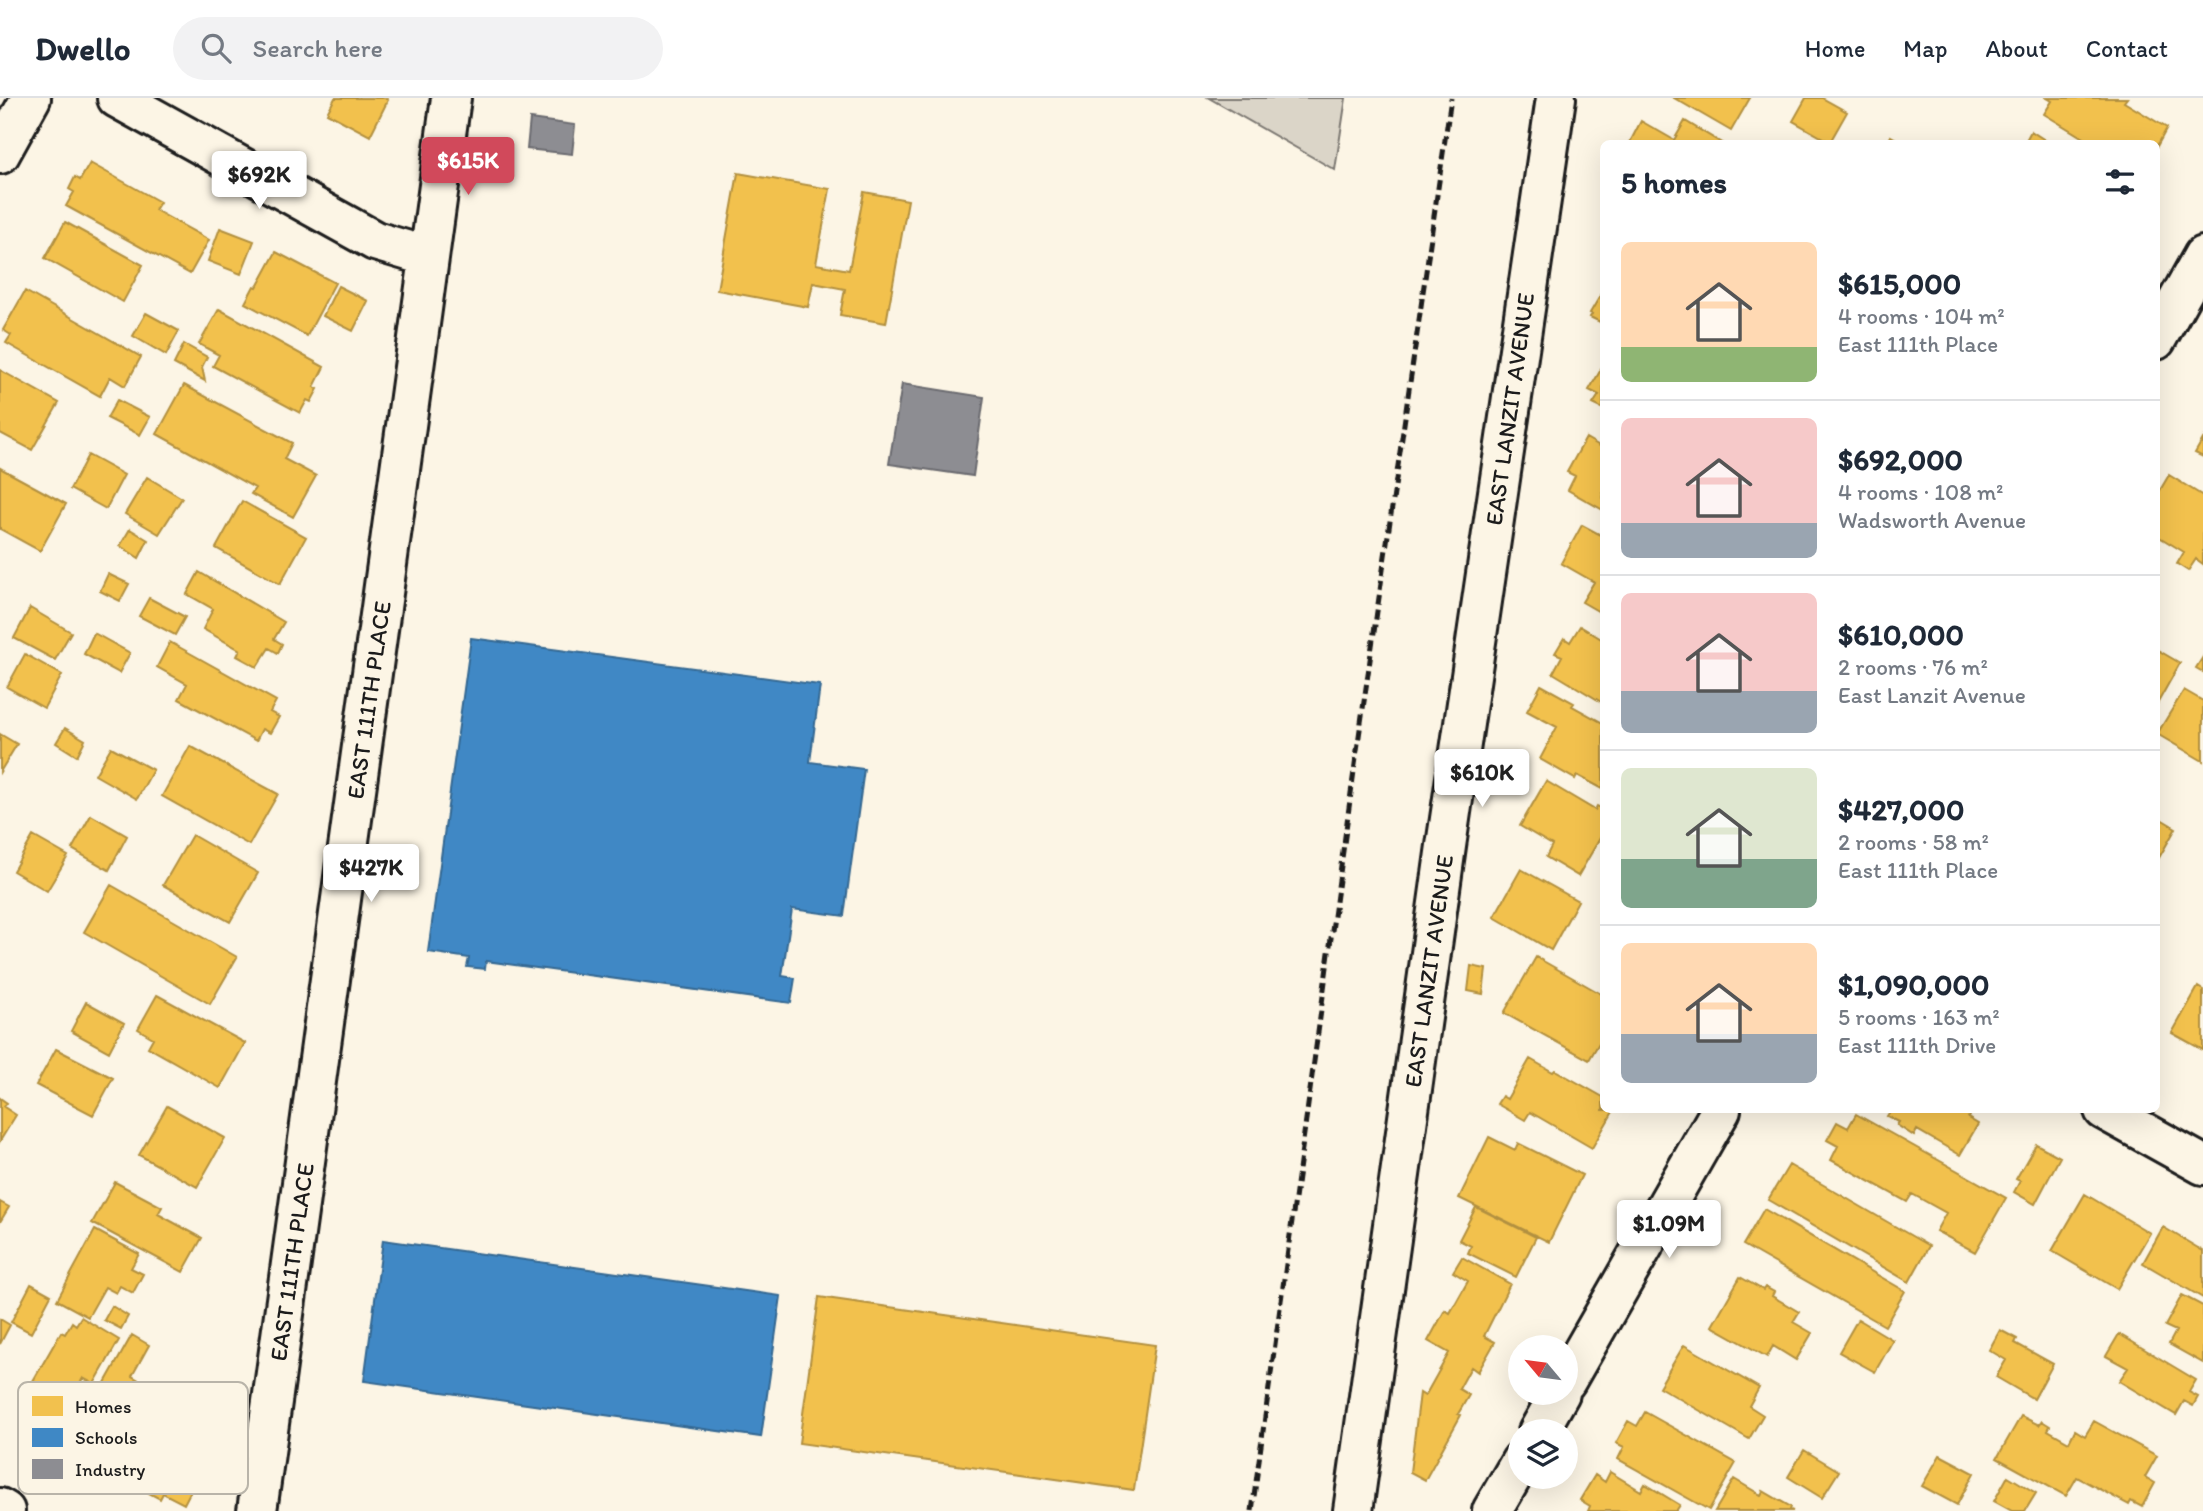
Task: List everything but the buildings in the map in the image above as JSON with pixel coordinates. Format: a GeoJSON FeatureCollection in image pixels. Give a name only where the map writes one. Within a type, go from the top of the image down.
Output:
{"type":"FeatureCollection","features":[{"type":"Feature","properties":{"kind":"street"},"geometry":{"type":"LineString","coordinates":[[0,154],[31,98]]}},
{"type":"Feature","properties":{"kind":"street"},"geometry":{"type":"LineString","coordinates":[[117,98],[375,241],[429,257]]}},
{"type":"Feature","properties":{"kind":"street","name":"EAST 111TH PLACE"},"geometry":{"type":"LineString","coordinates":[[257,1511],[451,98]]}},
{"type":"Feature","properties":{"kind":"street","name":"EAST LANZIT AVENUE"},"geometry":{"type":"LineString","coordinates":[[1353,1511],[1450,818],[1556,98]]}},
{"type":"Feature","properties":{"kind":"street"},"geometry":{"type":"LineString","coordinates":[[2160,333],[2203,256]]}},
{"type":"Feature","properties":{"kind":"street"},"geometry":{"type":"LineString","coordinates":[[1578,1360],[1719,1113]]}},
{"type":"Feature","properties":{"kind":"street"},"geometry":{"type":"LineString","coordinates":[[2109,1113],[2203,1165]]}},
{"type":"Feature","properties":{"kind":"street"},"geometry":{"type":"LineString","coordinates":[[1492,1511],[1508,1483]]}},
{"type":"Feature","properties":{"kind":"street"},"geometry":{"type":"LineString","coordinates":[[0,1508],[5,1511]]}},
{"type":"Feature","properties":{"kind":"shaded area"},"geometry":{"type":"Polygon","coordinates":[[[1209,98],[1346,98],[1335,170],[1209,98]]]}},
{"type":"Feature","properties":{"kind":"railway"},"geometry":{"type":"LineString","coordinates":[[1252,1511],[1355,764],[1451,98]]}}]}
